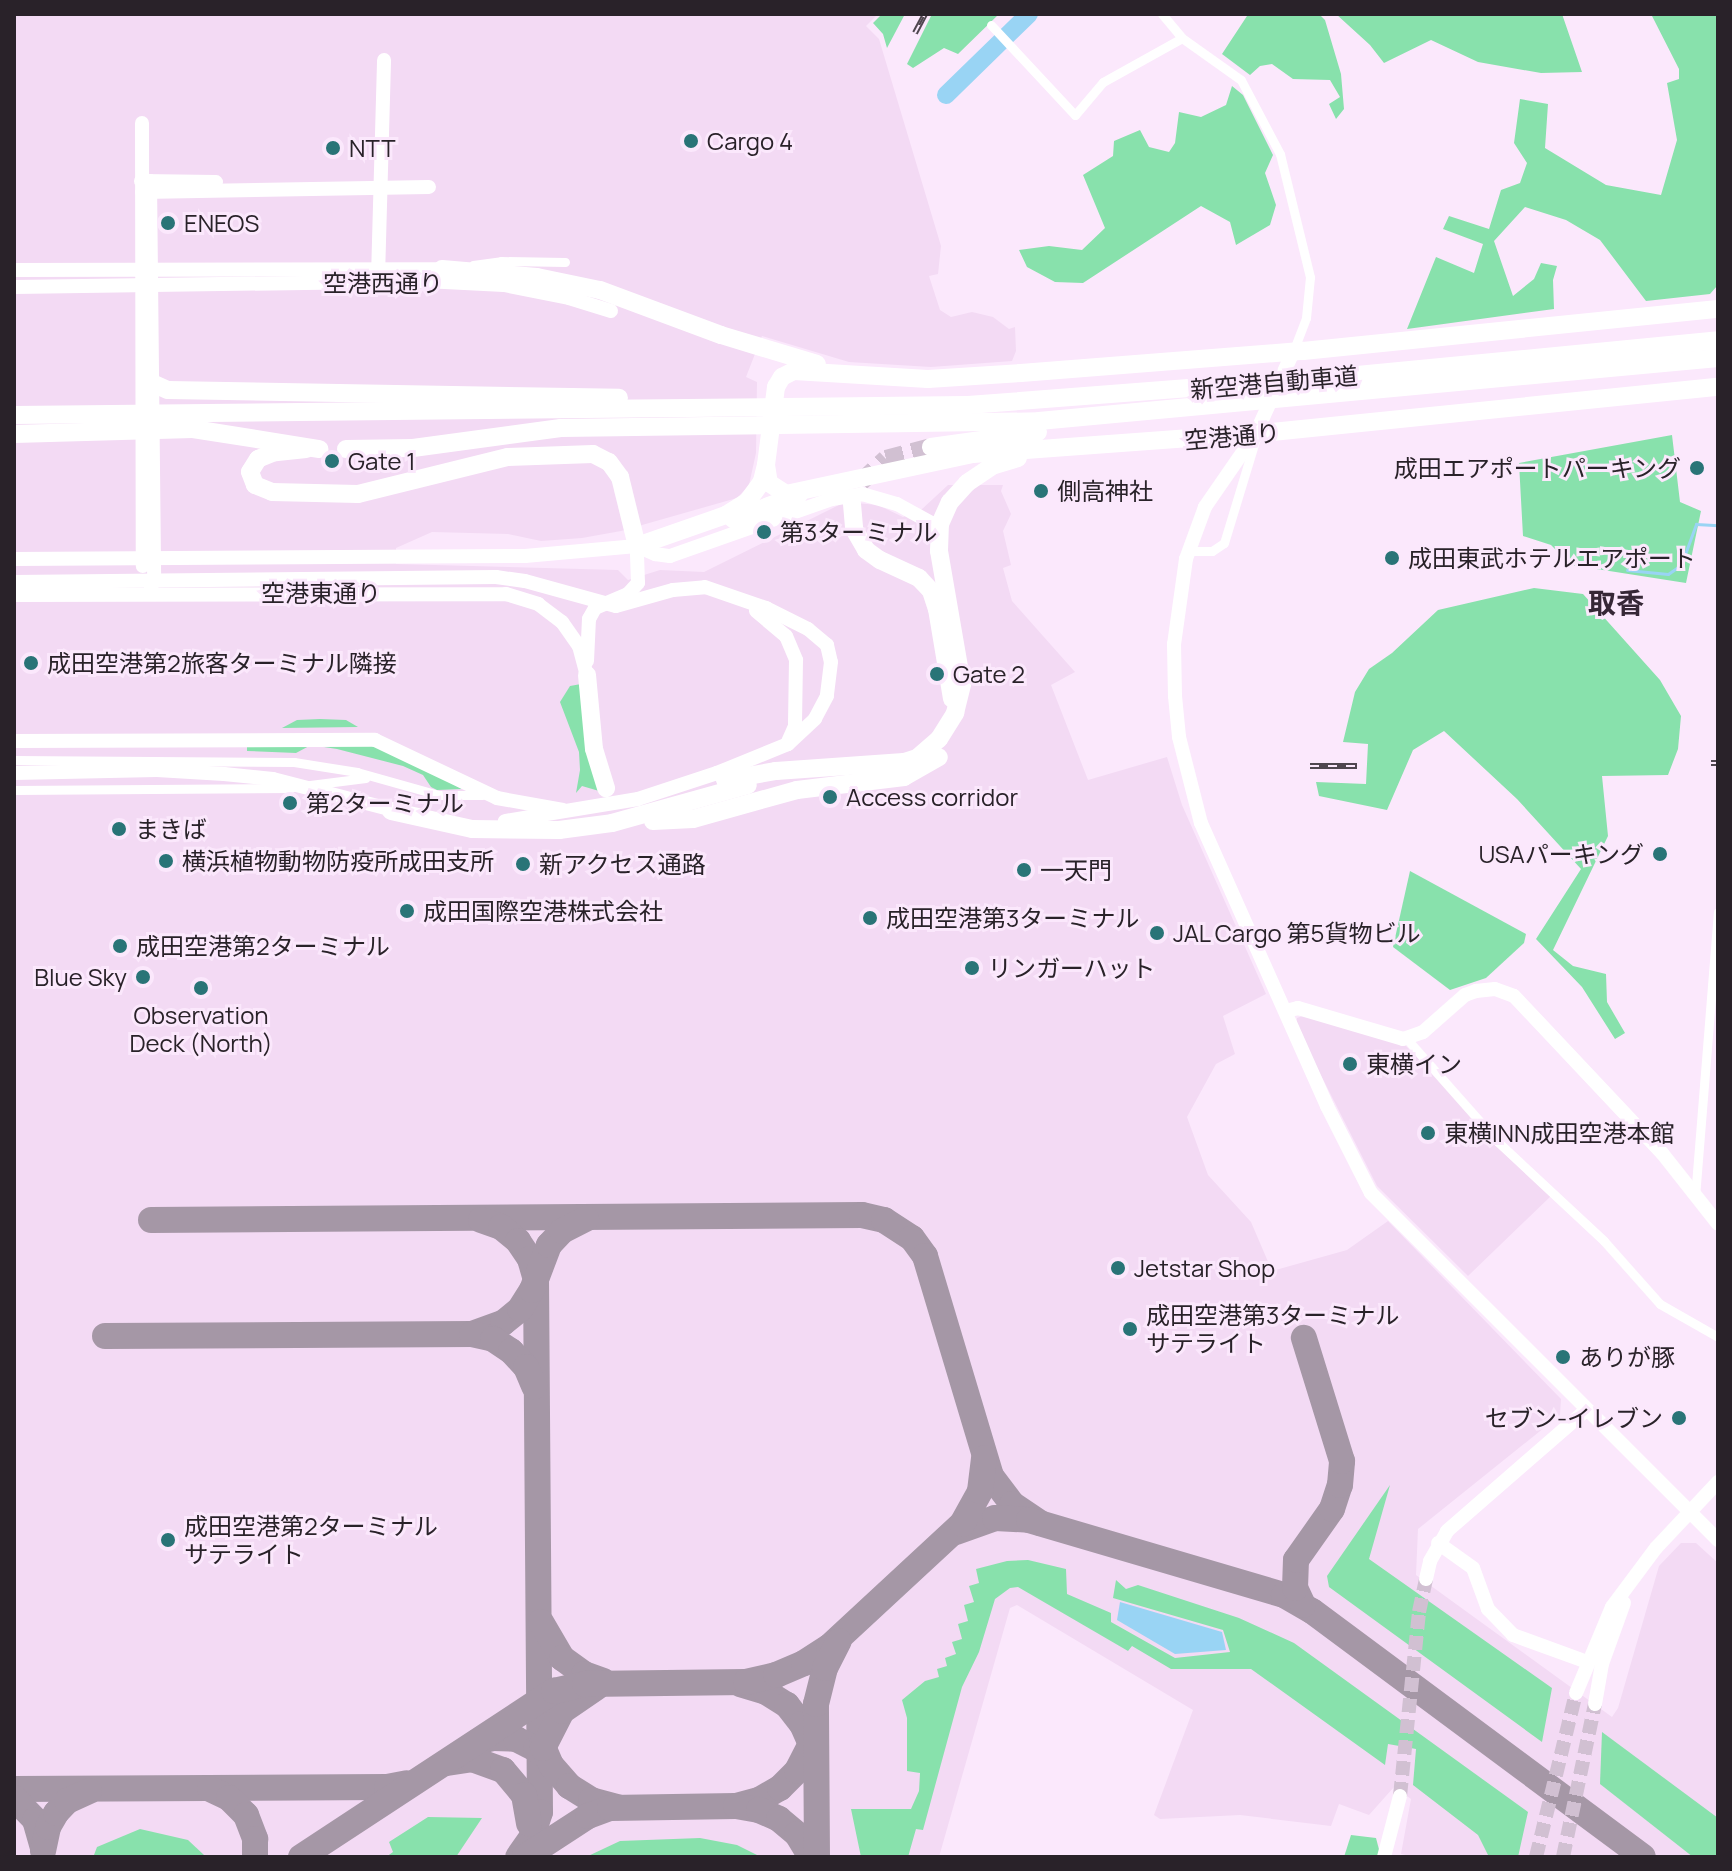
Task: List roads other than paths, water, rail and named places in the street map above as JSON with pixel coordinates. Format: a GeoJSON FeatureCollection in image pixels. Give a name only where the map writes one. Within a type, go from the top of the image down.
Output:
{"type":"FeatureCollection","features":[{"type":"Feature","properties":{"kind":"highway"},"geometry":{"type":"LineString","coordinates":[[442,269],[537,277],[600,290],[779,354],[899,378]]}},
{"type":"Feature","properties":{"kind":"highway"},"geometry":{"type":"LineString","coordinates":[[637,546],[737,510],[755,493],[766,465],[776,387],[782,377],[794,371],[899,378],[1290,357],[1717,308]]}},
{"type":"Feature","properties":{"kind":"highway","name":"新空港自動車道"},"geometry":{"type":"LineString","coordinates":[[828,408],[1036,401],[1347,376],[1718,340]]}},
{"type":"Feature","properties":{"kind":"highway","name":"新空港自動車道"},"geometry":{"type":"LineString","coordinates":[[1242,402],[1718,358]]}},
{"type":"Feature","properties":{"kind":"highway"},"geometry":{"type":"LineString","coordinates":[[152,383],[168,390],[708,399],[828,408]]}},
{"type":"Feature","properties":{"kind":"highway","name":"空港通り"},"geometry":{"type":"LineString","coordinates":[[766,465],[769,483],[779,492],[793,493],[973,454],[1076,449],[1260,426],[1718,387]]}},
{"type":"Feature","properties":{"kind":"highway"},"geometry":{"type":"LineString","coordinates":[[931,447],[1242,402]]}},
{"type":"Feature","properties":{"kind":"highway"},"geometry":{"type":"LineString","coordinates":[[346,449],[413,448],[561,428],[968,425],[1105,416],[1242,402]]}},
{"type":"Feature","properties":{"kind":"highway"},"geometry":{"type":"LineString","coordinates":[[14,415],[121,422],[828,408]]}},
{"type":"Feature","properties":{"kind":"highway"},"geometry":{"type":"LineString","coordinates":[[174,421],[312,449],[275,452],[258,459],[250,472],[255,485],[272,492],[358,494],[508,457],[593,454],[609,462],[620,477],[637,546]]}},
{"type":"Feature","properties":{"kind":"highway"},"geometry":{"type":"LineString","coordinates":[[14,444],[121,422]]}},
{"type":"Feature","properties":{"kind":"highway"},"geometry":{"type":"LineString","coordinates":[[14,434],[61,434]]}},
{"type":"Feature","properties":{"kind":"highway"},"geometry":{"type":"LineString","coordinates":[[839,784],[904,762],[929,749],[948,727],[959,701],[962,671],[939,536],[950,502],[980,473],[1006,461],[1076,449]]}},
{"type":"Feature","properties":{"kind":"highway"},"geometry":{"type":"LineString","coordinates":[[653,821],[693,819],[778,793],[887,781],[919,771],[949,746],[968,713],[974,671],[952,551],[951,526],[958,502],[980,473]]}},
{"type":"Feature","properties":{"kind":"highway"},"geometry":{"type":"LineString","coordinates":[[637,546],[703,528],[828,485]]}},
{"type":"Feature","properties":{"kind":"highway"},"geometry":{"type":"LineString","coordinates":[[852,504],[854,529],[866,550],[888,565],[919,578],[935,600],[952,687],[948,727]]}},
{"type":"Feature","properties":{"kind":"highway"},"geometry":{"type":"LineString","coordinates":[[587,675],[596,764],[606,788]]}},
{"type":"Feature","properties":{"kind":"highway"},"geometry":{"type":"LineString","coordinates":[[725,780],[809,768],[904,762]]}},
{"type":"Feature","properties":{"kind":"highway"},"geometry":{"type":"LineString","coordinates":[[391,811],[460,828],[530,832],[612,823],[809,768]]}},
{"type":"Feature","properties":{"kind":"street"},"geometry":{"type":"LineString","coordinates":[[1162,14],[1182,38],[1241,80],[1280,154],[1310,277],[1306,318],[1260,426],[1224,543],[1212,551],[1188,551]]}},
{"type":"Feature","properties":{"kind":"street"},"geometry":{"type":"LineString","coordinates":[[991,25],[1075,115],[1103,82],[1182,38]]}},
{"type":"Feature","properties":{"kind":"street"},"geometry":{"type":"LineString","coordinates":[[378,275],[384,60]]}},
{"type":"Feature","properties":{"kind":"street"},"geometry":{"type":"LineString","coordinates":[[146,124],[148,585]]}},
{"type":"Feature","properties":{"kind":"street"},"geometry":{"type":"LineString","coordinates":[[145,187],[381,184],[429,187]]}},
{"type":"Feature","properties":{"kind":"street"},"geometry":{"type":"LineString","coordinates":[[442,269],[501,261],[565,262]]}},
{"type":"Feature","properties":{"kind":"street","name":"空港西通り"},"geometry":{"type":"LineString","coordinates":[[14,270],[146,267],[378,275],[504,285],[569,298],[611,311]]}},
{"type":"Feature","properties":{"kind":"street","name":"空港西通り"},"geometry":{"type":"LineString","coordinates":[[14,287],[146,285],[378,275],[442,269]]}},
{"type":"Feature","properties":{"kind":"street"},"geometry":{"type":"LineString","coordinates":[[146,285],[152,383],[148,585]]}},
{"type":"Feature","properties":{"kind":"street"},"geometry":{"type":"LineString","coordinates":[[1260,426],[1205,507],[1188,551],[1174,644],[1179,737],[1201,823],[1371,1193],[1718,1540]]}},
{"type":"Feature","properties":{"kind":"street"},"geometry":{"type":"LineString","coordinates":[[16,559],[560,555],[637,546],[663,556],[678,554],[832,499],[862,494],[897,504],[931,523],[939,536]]}},
{"type":"Feature","properties":{"kind":"street"},"geometry":{"type":"LineString","coordinates":[[587,675],[589,619],[600,603],[628,594],[638,583],[637,546]]}},
{"type":"Feature","properties":{"kind":"street","name":"空港東通り"},"geometry":{"type":"LineString","coordinates":[[14,595],[148,585],[496,577],[525,581],[600,603],[625,605],[688,588],[721,591],[740,599]]}},
{"type":"Feature","properties":{"kind":"street","name":"空港東通り"},"geometry":{"type":"LineString","coordinates":[[14,582],[506,594],[538,604],[562,622],[579,646],[587,675]]}},
{"type":"Feature","properties":{"kind":"street"},"geometry":{"type":"LineString","coordinates":[[14,773],[157,770],[273,779],[391,811],[465,820],[521,821],[638,799],[730,768],[788,744],[815,719],[827,696],[831,678],[827,645],[808,629],[740,599]]}},
{"type":"Feature","properties":{"kind":"street"},"geometry":{"type":"LineString","coordinates":[[14,760],[294,762],[439,795],[497,798],[567,811],[619,812],[766,765],[780,754],[792,738],[796,660],[792,646],[779,628],[740,599]]}},
{"type":"Feature","properties":{"kind":"street"},"geometry":{"type":"LineString","coordinates":[[14,741],[375,740],[497,798]]}},
{"type":"Feature","properties":{"kind":"street"},"geometry":{"type":"LineString","coordinates":[[14,792],[273,789],[369,777]]}},
{"type":"Feature","properties":{"kind":"street"},"geometry":{"type":"LineString","coordinates":[[14,792],[235,796],[300,786]]}},
{"type":"Feature","properties":{"kind":"street"},"geometry":{"type":"LineString","coordinates":[[1695,1197],[1718,912]]}},
{"type":"Feature","properties":{"kind":"street"},"geometry":{"type":"LineString","coordinates":[[1286,1011],[1298,1008],[1379,1034],[1406,1038],[1423,1032],[1465,995],[1486,989],[1514,996],[1662,1153],[1718,1224]]}},
{"type":"Feature","properties":{"kind":"street"},"geometry":{"type":"LineString","coordinates":[[1406,1038],[1498,1142],[1604,1241],[1660,1304],[1718,1337]]}},
{"type":"Feature","properties":{"kind":"street"},"geometry":{"type":"LineString","coordinates":[[1426,1579],[1438,1543],[1586,1410]]}},
{"type":"Feature","properties":{"kind":"street"},"geometry":{"type":"LineString","coordinates":[[1576,1693],[1612,1607],[1718,1482]]}},
{"type":"Feature","properties":{"kind":"street"},"geometry":{"type":"LineString","coordinates":[[1438,1543],[1473,1568],[1488,1609],[1513,1635],[1587,1662]]}},
{"type":"Feature","properties":{"kind":"street"},"geometry":{"type":"LineString","coordinates":[[1595,1704],[1607,1651],[1635,1577]]}},
{"type":"Feature","properties":{"kind":"street"},"geometry":{"type":"LineString","coordinates":[[1384,1857],[1400,1796]]}},
{"type":"Feature","properties":{"kind":"water"},"geometry":{"type":"Polygon","coordinates":[[[1120,1602],[1222,1632],[1226,1650],[1175,1654],[1117,1620],[1120,1602]]]}},
{"type":"Feature","properties":{"kind":"waterway"},"geometry":{"type":"LineString","coordinates":[[946,95],[1029,14]]}},
{"type":"Feature","properties":{"kind":"waterway"},"geometry":{"type":"LineString","coordinates":[[1627,570],[1668,574],[1681,565],[1696,524],[1718,525]]}},
{"type":"Feature","properties":{"kind":"tunnel"},"geometry":{"type":"LineString","coordinates":[[861,482],[886,459],[931,447]]}},
{"type":"Feature","properties":{"kind":"tunnel"},"geometry":{"type":"LineString","coordinates":[[1400,1796],[1419,1612],[1426,1579]]}},
{"type":"Feature","properties":{"kind":"tunnel"},"geometry":{"type":"LineString","coordinates":[[1536,1857],[1576,1693]]}},
{"type":"Feature","properties":{"kind":"tunnel"},"geometry":{"type":"LineString","coordinates":[[1563,1857],[1595,1704]]}},
{"type":"Feature","properties":{"kind":"railway"},"geometry":{"type":"LineString","coordinates":[[915,33],[925,14]]}},
{"type":"Feature","properties":{"kind":"railway"},"geometry":{"type":"LineString","coordinates":[[1711,763],[1718,763]]}},
{"type":"Feature","properties":{"kind":"railway"},"geometry":{"type":"LineString","coordinates":[[1310,766],[1357,766]]}},
{"type":"Feature","properties":{"kind":"place","name":"Cargo 4"},"geometry":{"type":"Point","coordinates":[691,141]}},
{"type":"Feature","properties":{"kind":"place","name":"NTT"},"geometry":{"type":"Point","coordinates":[333,148]}},
{"type":"Feature","properties":{"kind":"place","name":"ENEOS"},"geometry":{"type":"Point","coordinates":[168,223]}},
{"type":"Feature","properties":{"kind":"place","name":"Gate 1"},"geometry":{"type":"Point","coordinates":[332,461]}},
{"type":"Feature","properties":{"kind":"place","name":"成田エアポートパーキング"},"geometry":{"type":"Point","coordinates":[1697,468]}},
{"type":"Feature","properties":{"kind":"place","name":"側高神社"},"geometry":{"type":"Point","coordinates":[1041,491]}},
{"type":"Feature","properties":{"kind":"place","name":"第3ターミナル"},"geometry":{"type":"Point","coordinates":[764,532]}},
{"type":"Feature","properties":{"kind":"place","name":"成田東武ホテルエアポート"},"geometry":{"type":"Point","coordinates":[1392,558]}},
{"type":"Feature","properties":{"kind":"place","name":"成田空港第2旅客ターミナル隣接"},"geometry":{"type":"Point","coordinates":[31,663]}},
{"type":"Feature","properties":{"kind":"place","name":"Gate 2"},"geometry":{"type":"Point","coordinates":[937,674]}},
{"type":"Feature","properties":{"kind":"place","name":"Access corridor"},"geometry":{"type":"Point","coordinates":[830,797]}},
{"type":"Feature","properties":{"kind":"place","name":"第2ターミナル"},"geometry":{"type":"Point","coordinates":[290,803]}},
{"type":"Feature","properties":{"kind":"place","name":"まきば"},"geometry":{"type":"Point","coordinates":[119,829]}},
{"type":"Feature","properties":{"kind":"place","name":"USAパーキング"},"geometry":{"type":"Point","coordinates":[1660,854]}},
{"type":"Feature","properties":{"kind":"place","name":"横浜植物動物防疫所成田支所"},"geometry":{"type":"Point","coordinates":[166,861]}},
{"type":"Feature","properties":{"kind":"place","name":"新アクセス通路"},"geometry":{"type":"Point","coordinates":[523,864]}},
{"type":"Feature","properties":{"kind":"place","name":"一天門"},"geometry":{"type":"Point","coordinates":[1024,870]}},
{"type":"Feature","properties":{"kind":"place","name":"成田国際空港株式会社"},"geometry":{"type":"Point","coordinates":[407,911]}},
{"type":"Feature","properties":{"kind":"place","name":"成田空港第3ターミナル"},"geometry":{"type":"Point","coordinates":[870,918]}},
{"type":"Feature","properties":{"kind":"place","name":"JAL Cargo 第5貨物ビル"},"geometry":{"type":"Point","coordinates":[1157,933]}},
{"type":"Feature","properties":{"kind":"place","name":"成田空港第2ターミナル"},"geometry":{"type":"Point","coordinates":[120,946]}},
{"type":"Feature","properties":{"kind":"place","name":"リンガーハット"},"geometry":{"type":"Point","coordinates":[972,968]}},
{"type":"Feature","properties":{"kind":"place","name":"Blue Sky"},"geometry":{"type":"Point","coordinates":[143,977]}},
{"type":"Feature","properties":{"kind":"place","name":"Observation Deck (North)"},"geometry":{"type":"Point","coordinates":[201,988]}},
{"type":"Feature","properties":{"kind":"place","name":"東横イン"},"geometry":{"type":"Point","coordinates":[1350,1064]}},
{"type":"Feature","properties":{"kind":"place","name":"東横INN成田空港本館"},"geometry":{"type":"Point","coordinates":[1428,1133]}},
{"type":"Feature","properties":{"kind":"place","name":"Jetstar Shop"},"geometry":{"type":"Point","coordinates":[1118,1268]}},
{"type":"Feature","properties":{"kind":"place","name":"成田空港第3ターミナル サテライト"},"geometry":{"type":"Point","coordinates":[1130,1329]}},
{"type":"Feature","properties":{"kind":"place","name":"ありが豚"},"geometry":{"type":"Point","coordinates":[1563,1357]}},
{"type":"Feature","properties":{"kind":"place","name":"セブン-イレブン"},"geometry":{"type":"Point","coordinates":[1679,1418]}},
{"type":"Feature","properties":{"kind":"place","name":"成田空港第2ターミナル サテライト"},"geometry":{"type":"Point","coordinates":[168,1540]}},
{"type":"Feature","properties":{"kind":"district","name":"取香"},"geometry":{"type":"Point","coordinates":[1616,602]}}]}
